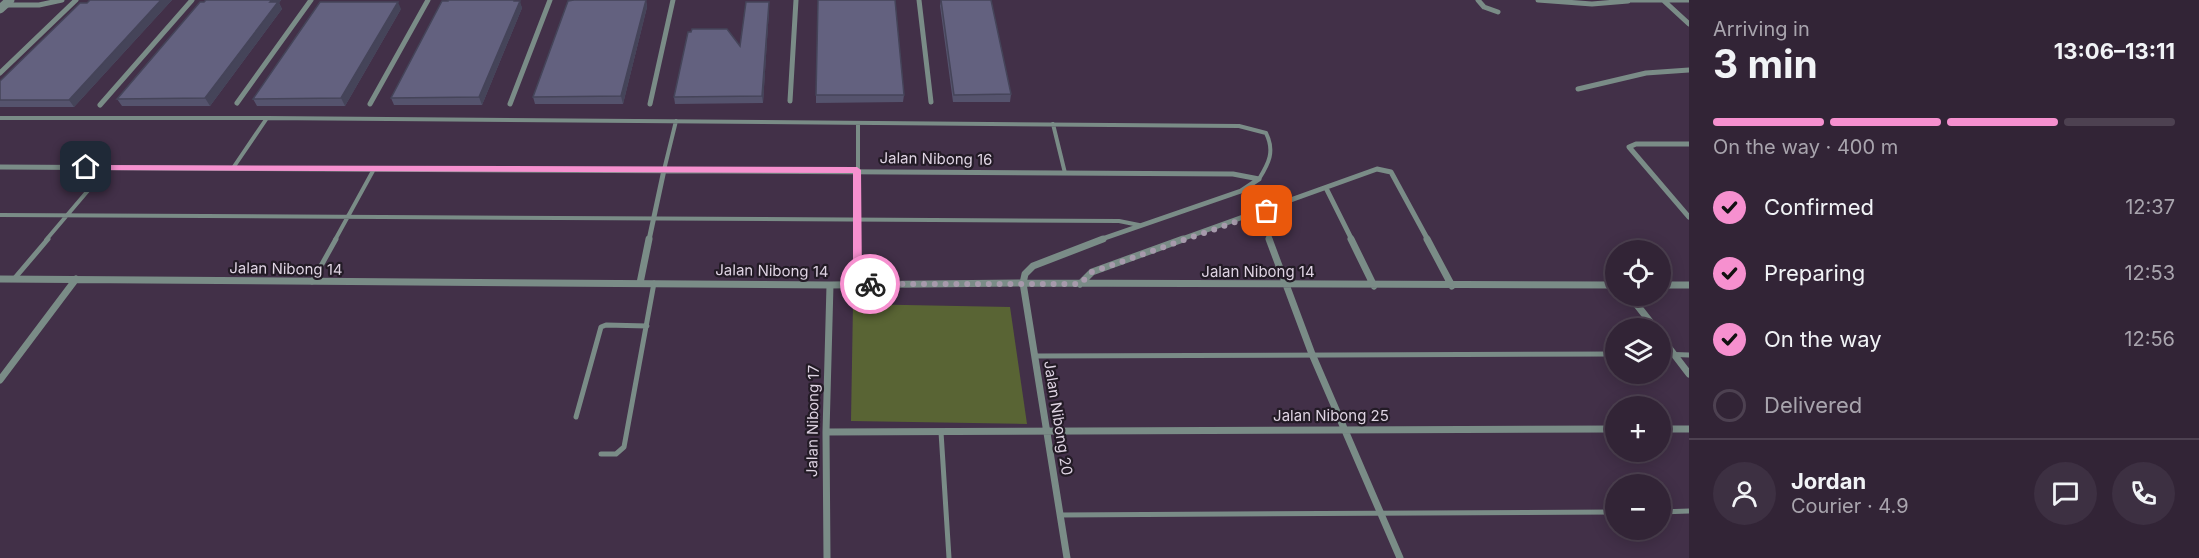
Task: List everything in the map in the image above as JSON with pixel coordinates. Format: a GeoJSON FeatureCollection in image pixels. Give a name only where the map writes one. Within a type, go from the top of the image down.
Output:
{"type":"FeatureCollection","features":[{"type":"Feature","properties":{"kind":"street"},"geometry":{"type":"LineString","coordinates":[[5,5],[39,5],[62,0]]}},
{"type":"Feature","properties":{"kind":"street"},"geometry":{"type":"LineString","coordinates":[[0,73],[76,0]]}},
{"type":"Feature","properties":{"kind":"street"},"geometry":{"type":"LineString","coordinates":[[100,105],[192,0]]}},
{"type":"Feature","properties":{"kind":"street"},"geometry":{"type":"LineString","coordinates":[[237,103],[311,0]]}},
{"type":"Feature","properties":{"kind":"street"},"geometry":{"type":"LineString","coordinates":[[370,104],[428,0]]}},
{"type":"Feature","properties":{"kind":"street"},"geometry":{"type":"LineString","coordinates":[[510,104],[550,0]]}},
{"type":"Feature","properties":{"kind":"street"},"geometry":{"type":"LineString","coordinates":[[650,104],[673,0]]}},
{"type":"Feature","properties":{"kind":"street"},"geometry":{"type":"LineString","coordinates":[[790,101],[796,0]]}},
{"type":"Feature","properties":{"kind":"street"},"geometry":{"type":"LineString","coordinates":[[919,0],[931,102]]}},
{"type":"Feature","properties":{"kind":"street"},"geometry":{"type":"LineString","coordinates":[[1478,0],[1484,7],[1498,12]]}},
{"type":"Feature","properties":{"kind":"street"},"geometry":{"type":"LineString","coordinates":[[1538,0],[1592,4],[1689,0]]}},
{"type":"Feature","properties":{"kind":"street"},"geometry":{"type":"LineString","coordinates":[[1664,1],[1689,24]]}},
{"type":"Feature","properties":{"kind":"street"},"geometry":{"type":"LineString","coordinates":[[1578,89],[1646,73],[1689,70]]}},
{"type":"Feature","properties":{"kind":"street"},"geometry":{"type":"LineString","coordinates":[[1689,144],[1636,144],[1629,147],[1689,218]]}},
{"type":"Feature","properties":{"kind":"street","name":"Jalan Nibong 16"},"geometry":{"type":"LineString","coordinates":[[0,167],[857,170],[1233,174],[1259,179]]}},
{"type":"Feature","properties":{"kind":"street"},"geometry":{"type":"LineString","coordinates":[[1080,284],[1092,272],[1267,211],[1377,169],[1391,172],[1452,286]]}},
{"type":"Feature","properties":{"kind":"street"},"geometry":{"type":"LineString","coordinates":[[640,283],[664,170]]}},
{"type":"Feature","properties":{"kind":"street"},"geometry":{"type":"LineString","coordinates":[[1023,283],[1024,274],[1033,266],[1139,225],[1241,191],[1259,179]]}},
{"type":"Feature","properties":{"kind":"street"},"geometry":{"type":"LineString","coordinates":[[1326,188],[1374,286]]}},
{"type":"Feature","properties":{"kind":"street"},"geometry":{"type":"LineString","coordinates":[[1267,211],[1264,219],[1265,227],[1311,354],[1400,558]]}},
{"type":"Feature","properties":{"kind":"street","name":"Jalan Nibong 14"},"geometry":{"type":"LineString","coordinates":[[0,279],[830,285],[1023,283],[1286,286],[1605,285]]}},
{"type":"Feature","properties":{"kind":"street"},"geometry":{"type":"LineString","coordinates":[[0,380],[76,279]]}},
{"type":"Feature","properties":{"kind":"street","name":"Jalan Nibong 20"},"geometry":{"type":"LineString","coordinates":[[1023,283],[1067,558]]}},
{"type":"Feature","properties":{"kind":"street","name":"Jalan Nibong 17"},"geometry":{"type":"LineString","coordinates":[[827,558],[826,432],[830,285]]}},
{"type":"Feature","properties":{"kind":"street"},"geometry":{"type":"LineString","coordinates":[[1671,285],[1689,285]]}},
{"type":"Feature","properties":{"kind":"street"},"geometry":{"type":"LineString","coordinates":[[1638,306],[1647,318]]}},
{"type":"Feature","properties":{"kind":"street"},"geometry":{"type":"LineString","coordinates":[[1671,350],[1689,374]]}},
{"type":"Feature","properties":{"kind":"street","name":"Jalan Nibong 25"},"geometry":{"type":"LineString","coordinates":[[826,432],[1605,429]]}},
{"type":"Feature","properties":{"kind":"street"},"geometry":{"type":"LineString","coordinates":[[1671,429],[1689,429]]}},
{"type":"Feature","properties":{"kind":"lane"},"geometry":{"type":"LineString","coordinates":[[0,118],[1239,126],[1266,133],[1273,150],[1270,161],[1259,179]]}},
{"type":"Feature","properties":{"kind":"lane"},"geometry":{"type":"LineString","coordinates":[[233,168],[267,118]]}},
{"type":"Feature","properties":{"kind":"lane"},"geometry":{"type":"LineString","coordinates":[[664,170],[676,121]]}},
{"type":"Feature","properties":{"kind":"lane"},"geometry":{"type":"LineString","coordinates":[[858,123],[858,284]]}},
{"type":"Feature","properties":{"kind":"lane"},"geometry":{"type":"LineString","coordinates":[[1053,124],[1065,173]]}},
{"type":"Feature","properties":{"kind":"lane"},"geometry":{"type":"LineString","coordinates":[[14,279],[108,167]]}},
{"type":"Feature","properties":{"kind":"lane"},"geometry":{"type":"LineString","coordinates":[[311,283],[374,169]]}},
{"type":"Feature","properties":{"kind":"lane"},"geometry":{"type":"LineString","coordinates":[[0,215],[349,215],[1119,221],[1139,225]]}},
{"type":"Feature","properties":{"kind":"lane"},"geometry":{"type":"LineString","coordinates":[[602,454],[616,454],[624,447],[654,283]]}},
{"type":"Feature","properties":{"kind":"lane"},"geometry":{"type":"LineString","coordinates":[[576,417],[601,327],[606,325],[646,326]]}},
{"type":"Feature","properties":{"kind":"lane"},"geometry":{"type":"LineString","coordinates":[[1035,356],[1605,354]]}},
{"type":"Feature","properties":{"kind":"lane"},"geometry":{"type":"LineString","coordinates":[[1674,354],[1689,355]]}},
{"type":"Feature","properties":{"kind":"lane"},"geometry":{"type":"LineString","coordinates":[[941,432],[950,558]]}},
{"type":"Feature","properties":{"kind":"lane"},"geometry":{"type":"LineString","coordinates":[[1060,515],[1605,512]]}},
{"type":"Feature","properties":{"kind":"lane"},"geometry":{"type":"LineString","coordinates":[[1671,512],[1689,512]]}},
{"type":"Feature","properties":{"kind":"green space"},"geometry":{"type":"Polygon","coordinates":[[[853,304],[1010,307],[1027,424],[851,421],[853,304]]]}},
{"type":"Feature","properties":{"kind":"building"},"geometry":{"type":"Polygon","coordinates":[[[90,0],[161,0],[69,100],[0,100],[0,81],[80,3],[87,3],[90,0]]]}},
{"type":"Feature","properties":{"kind":"building"},"geometry":{"type":"Polygon","coordinates":[[[206,0],[272,0],[270,2],[278,2],[205,98],[117,99],[200,2],[206,0]]]}},
{"type":"Feature","properties":{"kind":"building"},"geometry":{"type":"Polygon","coordinates":[[[646,0],[621,96],[533,97],[568,1],[646,0]]]}},
{"type":"Feature","properties":{"kind":"building"},"geometry":{"type":"Polygon","coordinates":[[[818,0],[895,0],[904,95],[816,95],[818,0]]]}},
{"type":"Feature","properties":{"kind":"building"},"geometry":{"type":"Polygon","coordinates":[[[941,0],[991,0],[1011,94],[954,95],[941,0]]]}},
{"type":"Feature","properties":{"kind":"building"},"geometry":{"type":"Polygon","coordinates":[[[442,1],[520,1],[479,97],[391,98],[442,1]]]}},
{"type":"Feature","properties":{"kind":"building"},"geometry":{"type":"Polygon","coordinates":[[[320,2],[398,2],[341,98],[253,99],[320,2]]]}},
{"type":"Feature","properties":{"kind":"building"},"geometry":{"type":"Polygon","coordinates":[[[746,2],[769,2],[762,96],[674,97],[688,32],[692,29],[727,29],[740,46],[746,2]]]}},
{"type":"Feature","properties":{"kind":"way so far"},"geometry":{"type":"LineString","coordinates":[[870,284],[1080,284],[1092,272],[1267,211]]}},
{"type":"Feature","properties":{"kind":"route"},"geometry":{"type":"LineString","coordinates":[[86,167],[857,170],[858,284],[870,284]]}}]}
